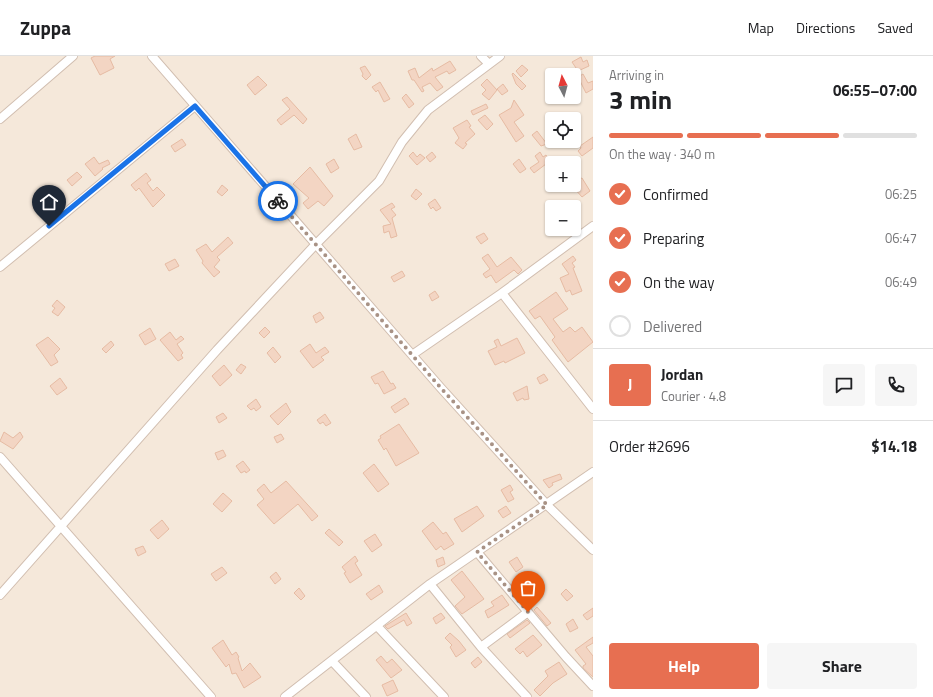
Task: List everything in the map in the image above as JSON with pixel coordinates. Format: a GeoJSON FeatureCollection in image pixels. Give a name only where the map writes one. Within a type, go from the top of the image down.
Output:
{"type":"FeatureCollection","features":[{"type":"Feature","properties":{"kind":"street"},"geometry":{"type":"LineString","coordinates":[[0,119],[73,56]]}},
{"type":"Feature","properties":{"kind":"street"},"geometry":{"type":"LineString","coordinates":[[152,56],[412,355],[547,505],[593,550]]}},
{"type":"Feature","properties":{"kind":"street"},"geometry":{"type":"LineString","coordinates":[[481,56],[489,64]]}},
{"type":"Feature","properties":{"kind":"street"},"geometry":{"type":"LineString","coordinates":[[0,595],[217,350],[316,244],[379,181],[402,142],[428,110],[500,56]]}},
{"type":"Feature","properties":{"kind":"street"},"geometry":{"type":"LineString","coordinates":[[0,266],[195,106]]}},
{"type":"Feature","properties":{"kind":"street"},"geometry":{"type":"LineString","coordinates":[[412,355],[502,293],[593,226]]}},
{"type":"Feature","properties":{"kind":"street"},"geometry":{"type":"LineString","coordinates":[[502,293],[593,409]]}},
{"type":"Feature","properties":{"kind":"street"},"geometry":{"type":"LineString","coordinates":[[0,457],[211,697]]}},
{"type":"Feature","properties":{"kind":"street"},"geometry":{"type":"LineString","coordinates":[[285,697],[430,584],[593,472]]}},
{"type":"Feature","properties":{"kind":"street"},"geometry":{"type":"LineString","coordinates":[[477,552],[566,657],[593,686]]}},
{"type":"Feature","properties":{"kind":"street"},"geometry":{"type":"LineString","coordinates":[[430,584],[480,647],[527,697]]}},
{"type":"Feature","properties":{"kind":"street"},"geometry":{"type":"LineString","coordinates":[[480,647],[528,612]]}},
{"type":"Feature","properties":{"kind":"street"},"geometry":{"type":"LineString","coordinates":[[377,626],[444,697]]}},
{"type":"Feature","properties":{"kind":"street"},"geometry":{"type":"LineString","coordinates":[[332,661],[366,697]]}},
{"type":"Feature","properties":{"kind":"shaded area"},"geometry":{"type":"Polygon","coordinates":[[[0,56],[593,56],[593,697],[0,697],[0,56]]]}},
{"type":"Feature","properties":{"kind":"building"},"geometry":{"type":"Polygon","coordinates":[[[95,56],[115,56],[110,59],[114,68],[100,75],[91,58],[95,56]]]}},
{"type":"Feature","properties":{"kind":"building"},"geometry":{"type":"Polygon","coordinates":[[[581,57],[583,62],[587,60],[589,66],[581,70],[581,68],[576,68],[572,62],[581,57]]]}},
{"type":"Feature","properties":{"kind":"building"},"geometry":{"type":"Polygon","coordinates":[[[450,61],[456,70],[449,74],[447,71],[435,77],[443,87],[437,91],[430,83],[422,87],[424,91],[422,92],[414,80],[412,80],[408,71],[415,68],[419,78],[432,68],[433,71],[450,61]]]}},
{"type":"Feature","properties":{"kind":"building"},"geometry":{"type":"Polygon","coordinates":[[[522,65],[528,70],[521,77],[516,71],[522,65]]]}},
{"type":"Feature","properties":{"kind":"building"},"geometry":{"type":"Polygon","coordinates":[[[365,66],[371,75],[366,80],[362,76],[363,74],[360,68],[365,66]]]}},
{"type":"Feature","properties":{"kind":"building"},"geometry":{"type":"Polygon","coordinates":[[[513,73],[526,86],[522,90],[516,84],[512,74],[513,73]]]}},
{"type":"Feature","properties":{"kind":"building"},"geometry":{"type":"Polygon","coordinates":[[[583,74],[588,83],[593,81],[593,89],[586,93],[581,83],[581,75],[583,74]]]}},
{"type":"Feature","properties":{"kind":"building"},"geometry":{"type":"Polygon","coordinates":[[[258,76],[267,85],[255,95],[247,85],[258,76]]]}},
{"type":"Feature","properties":{"kind":"building"},"geometry":{"type":"Polygon","coordinates":[[[487,79],[497,90],[489,100],[482,94],[486,90],[481,85],[487,79]]]}},
{"type":"Feature","properties":{"kind":"building"},"geometry":{"type":"Polygon","coordinates":[[[380,82],[390,99],[384,102],[378,90],[376,92],[372,87],[380,82]]]}},
{"type":"Feature","properties":{"kind":"building"},"geometry":{"type":"Polygon","coordinates":[[[503,84],[508,91],[502,95],[497,89],[503,84]]]}},
{"type":"Feature","properties":{"kind":"building"},"geometry":{"type":"Polygon","coordinates":[[[406,94],[414,104],[409,108],[402,98],[406,94]]]}},
{"type":"Feature","properties":{"kind":"building"},"geometry":{"type":"Polygon","coordinates":[[[287,97],[307,119],[303,124],[294,115],[281,125],[277,120],[290,109],[282,100],[287,97]]]}},
{"type":"Feature","properties":{"kind":"building"},"geometry":{"type":"Polygon","coordinates":[[[514,100],[524,115],[514,122],[524,136],[516,142],[499,115],[511,108],[514,100]]]}},
{"type":"Feature","properties":{"kind":"building"},"geometry":{"type":"Polygon","coordinates":[[[486,104],[488,108],[473,115],[471,111],[486,104]]]}},
{"type":"Feature","properties":{"kind":"building"},"geometry":{"type":"Polygon","coordinates":[[[485,115],[493,124],[487,130],[478,120],[485,115]]]}},
{"type":"Feature","properties":{"kind":"building"},"geometry":{"type":"Polygon","coordinates":[[[467,120],[471,126],[469,127],[475,134],[465,143],[467,144],[463,149],[455,143],[459,138],[453,128],[467,120]]]}},
{"type":"Feature","properties":{"kind":"building"},"geometry":{"type":"Polygon","coordinates":[[[537,131],[545,141],[545,145],[541,146],[532,135],[537,131]]]}},
{"type":"Feature","properties":{"kind":"building"},"geometry":{"type":"Polygon","coordinates":[[[356,134],[362,147],[354,150],[348,139],[356,134]]]}},
{"type":"Feature","properties":{"kind":"building"},"geometry":{"type":"Polygon","coordinates":[[[593,137],[593,148],[582,156],[578,151],[581,148],[581,145],[593,137]]]}},
{"type":"Feature","properties":{"kind":"building"},"geometry":{"type":"Polygon","coordinates":[[[182,139],[186,145],[175,152],[171,146],[182,139]]]}},
{"type":"Feature","properties":{"kind":"building"},"geometry":{"type":"Polygon","coordinates":[[[413,152],[417,157],[420,154],[425,158],[417,165],[409,156],[413,152]]]}},
{"type":"Feature","properties":{"kind":"building"},"geometry":{"type":"Polygon","coordinates":[[[432,152],[436,157],[430,162],[426,157],[432,152]]]}},
{"type":"Feature","properties":{"kind":"building"},"geometry":{"type":"Polygon","coordinates":[[[540,152],[543,157],[546,155],[547,156],[545,156],[545,165],[534,173],[530,168],[539,162],[535,156],[540,152]]]}},
{"type":"Feature","properties":{"kind":"building"},"geometry":{"type":"Polygon","coordinates":[[[94,157],[99,164],[108,160],[110,164],[102,168],[103,169],[95,176],[85,164],[94,157]]]}},
{"type":"Feature","properties":{"kind":"building"},"geometry":{"type":"Polygon","coordinates":[[[334,159],[339,168],[331,173],[326,164],[334,159]]]}},
{"type":"Feature","properties":{"kind":"building"},"geometry":{"type":"Polygon","coordinates":[[[519,159],[526,169],[520,173],[513,164],[519,159]]]}},
{"type":"Feature","properties":{"kind":"building"},"geometry":{"type":"Polygon","coordinates":[[[310,167],[333,196],[324,206],[318,201],[308,209],[303,203],[309,198],[293,184],[310,167]]]}},
{"type":"Feature","properties":{"kind":"building"},"geometry":{"type":"Polygon","coordinates":[[[77,172],[82,177],[72,186],[67,180],[77,172]]]}},
{"type":"Feature","properties":{"kind":"building"},"geometry":{"type":"Polygon","coordinates":[[[146,173],[151,180],[147,183],[153,191],[157,187],[165,195],[153,207],[139,188],[136,191],[131,185],[146,173]]]}},
{"type":"Feature","properties":{"kind":"building"},"geometry":{"type":"Polygon","coordinates":[[[581,178],[590,191],[582,197],[578,192],[581,192],[581,178]]]}},
{"type":"Feature","properties":{"kind":"building"},"geometry":{"type":"Polygon","coordinates":[[[222,185],[228,190],[222,196],[217,192],[222,185]]]}},
{"type":"Feature","properties":{"kind":"building"},"geometry":{"type":"Polygon","coordinates":[[[416,189],[422,194],[416,200],[411,196],[416,189]]]}},
{"type":"Feature","properties":{"kind":"building"},"geometry":{"type":"Polygon","coordinates":[[[435,199],[441,208],[436,211],[433,207],[431,209],[428,204],[435,199]]]}},
{"type":"Feature","properties":{"kind":"building"},"geometry":{"type":"Polygon","coordinates":[[[392,203],[395,207],[391,209],[396,215],[392,218],[397,236],[391,238],[389,231],[384,233],[383,226],[391,224],[380,210],[392,203]]]}},
{"type":"Feature","properties":{"kind":"building"},"geometry":{"type":"Polygon","coordinates":[[[484,233],[488,239],[481,244],[476,237],[484,233]]]}},
{"type":"Feature","properties":{"kind":"building"},"geometry":{"type":"Polygon","coordinates":[[[228,237],[233,243],[217,257],[220,260],[214,267],[220,272],[214,277],[202,263],[203,261],[196,250],[206,244],[212,252],[228,237]]]}},
{"type":"Feature","properties":{"kind":"building"},"geometry":{"type":"Polygon","coordinates":[[[488,254],[497,267],[511,257],[522,270],[518,274],[514,270],[496,283],[491,275],[486,278],[483,274],[490,269],[482,258],[488,254]]]}},
{"type":"Feature","properties":{"kind":"building"},"geometry":{"type":"Polygon","coordinates":[[[573,256],[576,260],[572,263],[575,267],[573,268],[582,291],[572,295],[570,290],[566,292],[560,278],[569,274],[562,264],[573,256]]]}},
{"type":"Feature","properties":{"kind":"building"},"geometry":{"type":"Polygon","coordinates":[[[175,259],[179,266],[169,271],[165,264],[175,259]]]}},
{"type":"Feature","properties":{"kind":"building"},"geometry":{"type":"Polygon","coordinates":[[[402,271],[405,276],[394,282],[391,277],[402,271]]]}},
{"type":"Feature","properties":{"kind":"building"},"geometry":{"type":"Polygon","coordinates":[[[435,291],[439,297],[432,301],[429,295],[435,291]]]}},
{"type":"Feature","properties":{"kind":"building"},"geometry":{"type":"Polygon","coordinates":[[[556,292],[568,309],[553,319],[563,332],[570,327],[575,332],[582,327],[593,342],[568,362],[552,340],[555,337],[540,316],[535,319],[529,311],[556,292]]]}},
{"type":"Feature","properties":{"kind":"building"},"geometry":{"type":"Polygon","coordinates":[[[57,300],[65,307],[58,316],[52,312],[55,308],[52,306],[57,300]]]}},
{"type":"Feature","properties":{"kind":"building"},"geometry":{"type":"Polygon","coordinates":[[[320,312],[324,318],[316,323],[313,316],[320,312]]]}},
{"type":"Feature","properties":{"kind":"building"},"geometry":{"type":"Polygon","coordinates":[[[265,327],[270,332],[264,338],[259,333],[265,327]]]}},
{"type":"Feature","properties":{"kind":"building"},"geometry":{"type":"Polygon","coordinates":[[[150,328],[156,339],[145,345],[139,335],[150,328]]]}},
{"type":"Feature","properties":{"kind":"building"},"geometry":{"type":"Polygon","coordinates":[[[170,332],[176,340],[181,336],[184,339],[177,344],[183,353],[181,355],[183,358],[178,361],[160,340],[170,332]]]}},
{"type":"Feature","properties":{"kind":"building"},"geometry":{"type":"Polygon","coordinates":[[[48,337],[60,349],[54,355],[58,362],[51,366],[36,345],[48,337]]]}},
{"type":"Feature","properties":{"kind":"building"},"geometry":{"type":"Polygon","coordinates":[[[517,338],[525,353],[505,363],[504,361],[495,365],[488,351],[497,347],[494,341],[498,339],[501,346],[517,338]]]}},
{"type":"Feature","properties":{"kind":"building"},"geometry":{"type":"Polygon","coordinates":[[[111,341],[114,345],[106,353],[102,349],[111,341]]]}},
{"type":"Feature","properties":{"kind":"building"},"geometry":{"type":"Polygon","coordinates":[[[310,344],[316,353],[325,347],[329,352],[321,357],[324,360],[313,368],[300,351],[310,344]]]}},
{"type":"Feature","properties":{"kind":"building"},"geometry":{"type":"Polygon","coordinates":[[[273,347],[281,357],[275,363],[267,353],[273,347]]]}},
{"type":"Feature","properties":{"kind":"building"},"geometry":{"type":"Polygon","coordinates":[[[241,364],[246,367],[241,374],[236,370],[241,364]]]}},
{"type":"Feature","properties":{"kind":"building"},"geometry":{"type":"Polygon","coordinates":[[[224,365],[232,375],[220,386],[212,376],[224,365]]]}},
{"type":"Feature","properties":{"kind":"building"},"geometry":{"type":"Polygon","coordinates":[[[383,371],[391,384],[393,383],[396,388],[384,394],[378,383],[375,384],[371,377],[383,371]]]}},
{"type":"Feature","properties":{"kind":"building"},"geometry":{"type":"Polygon","coordinates":[[[544,374],[548,380],[540,384],[537,378],[544,374]]]}},
{"type":"Feature","properties":{"kind":"building"},"geometry":{"type":"Polygon","coordinates":[[[60,378],[67,388],[57,395],[50,386],[60,378]]]}},
{"type":"Feature","properties":{"kind":"building"},"geometry":{"type":"Polygon","coordinates":[[[527,386],[529,399],[524,400],[523,398],[517,401],[513,393],[527,386]]]}},
{"type":"Feature","properties":{"kind":"building"},"geometry":{"type":"Polygon","coordinates":[[[405,398],[409,404],[395,413],[391,407],[405,398]]]}},
{"type":"Feature","properties":{"kind":"building"},"geometry":{"type":"Polygon","coordinates":[[[256,399],[261,407],[256,411],[254,408],[251,410],[247,406],[256,399]]]}},
{"type":"Feature","properties":{"kind":"building"},"geometry":{"type":"Polygon","coordinates":[[[286,403],[291,412],[278,425],[270,416],[286,403]]]}},
{"type":"Feature","properties":{"kind":"building"},"geometry":{"type":"Polygon","coordinates":[[[223,413],[227,418],[219,423],[216,417],[223,413]]]}},
{"type":"Feature","properties":{"kind":"building"},"geometry":{"type":"Polygon","coordinates":[[[325,414],[331,423],[326,426],[323,422],[320,424],[317,420],[325,414]]]}},
{"type":"Feature","properties":{"kind":"building"},"geometry":{"type":"Polygon","coordinates":[[[399,424],[419,453],[396,466],[386,448],[384,450],[378,440],[381,438],[380,436],[399,424]]]}},
{"type":"Feature","properties":{"kind":"building"},"geometry":{"type":"Polygon","coordinates":[[[4,432],[13,438],[20,432],[23,437],[13,449],[0,441],[4,432]]]}},
{"type":"Feature","properties":{"kind":"building"},"geometry":{"type":"Polygon","coordinates":[[[281,434],[284,439],[277,443],[274,437],[281,434]]]}},
{"type":"Feature","properties":{"kind":"building"},"geometry":{"type":"Polygon","coordinates":[[[223,450],[226,456],[218,460],[215,453],[223,450]]]}},
{"type":"Feature","properties":{"kind":"building"},"geometry":{"type":"Polygon","coordinates":[[[243,461],[250,470],[246,473],[245,471],[241,473],[236,466],[243,461]]]}},
{"type":"Feature","properties":{"kind":"building"},"geometry":{"type":"Polygon","coordinates":[[[374,464],[389,484],[378,492],[363,473],[374,464]]]}},
{"type":"Feature","properties":{"kind":"building"},"geometry":{"type":"Polygon","coordinates":[[[560,474],[562,479],[552,483],[553,485],[549,488],[543,480],[560,474]]]}},
{"type":"Feature","properties":{"kind":"building"},"geometry":{"type":"Polygon","coordinates":[[[286,481],[318,516],[312,521],[298,504],[274,524],[257,505],[264,499],[257,490],[264,484],[271,493],[286,481]]]}},
{"type":"Feature","properties":{"kind":"building"},"geometry":{"type":"Polygon","coordinates":[[[510,485],[513,490],[510,492],[514,499],[508,502],[501,490],[510,485]]]}},
{"type":"Feature","properties":{"kind":"building"},"geometry":{"type":"Polygon","coordinates":[[[223,493],[232,501],[222,512],[213,504],[223,493]]]}},
{"type":"Feature","properties":{"kind":"building"},"geometry":{"type":"Polygon","coordinates":[[[477,506],[484,516],[462,532],[454,519],[477,506]]]}},
{"type":"Feature","properties":{"kind":"building"},"geometry":{"type":"Polygon","coordinates":[[[506,506],[511,513],[503,518],[498,511],[506,506]]]}},
{"type":"Feature","properties":{"kind":"building"},"geometry":{"type":"Polygon","coordinates":[[[162,520],[169,529],[158,539],[150,530],[162,520]]]}},
{"type":"Feature","properties":{"kind":"building"},"geometry":{"type":"Polygon","coordinates":[[[433,522],[443,534],[446,532],[454,544],[444,550],[441,546],[436,550],[422,531],[433,522]]]}},
{"type":"Feature","properties":{"kind":"building"},"geometry":{"type":"Polygon","coordinates":[[[329,529],[343,542],[339,546],[325,533],[329,529]]]}},
{"type":"Feature","properties":{"kind":"building"},"geometry":{"type":"Polygon","coordinates":[[[375,534],[382,545],[372,552],[364,541],[375,534]]]}},
{"type":"Feature","properties":{"kind":"building"},"geometry":{"type":"Polygon","coordinates":[[[143,546],[146,552],[138,556],[135,549],[143,546]]]}},
{"type":"Feature","properties":{"kind":"building"},"geometry":{"type":"Polygon","coordinates":[[[355,556],[358,561],[355,563],[362,575],[350,583],[344,573],[346,572],[342,567],[355,556]]]}},
{"type":"Feature","properties":{"kind":"building"},"geometry":{"type":"Polygon","coordinates":[[[443,557],[445,564],[438,567],[436,560],[443,557]]]}},
{"type":"Feature","properties":{"kind":"building"},"geometry":{"type":"Polygon","coordinates":[[[517,557],[523,567],[516,572],[509,562],[517,557]]]}},
{"type":"Feature","properties":{"kind":"building"},"geometry":{"type":"Polygon","coordinates":[[[222,567],[227,573],[216,581],[211,574],[222,567]]]}},
{"type":"Feature","properties":{"kind":"building"},"geometry":{"type":"Polygon","coordinates":[[[462,571],[484,599],[462,614],[455,606],[465,597],[451,580],[462,571]]]}},
{"type":"Feature","properties":{"kind":"building"},"geometry":{"type":"Polygon","coordinates":[[[276,572],[281,579],[275,584],[270,577],[276,572]]]}},
{"type":"Feature","properties":{"kind":"building"},"geometry":{"type":"Polygon","coordinates":[[[530,574],[535,581],[525,588],[520,581],[530,574]]]}},
{"type":"Feature","properties":{"kind":"building"},"geometry":{"type":"Polygon","coordinates":[[[379,585],[383,592],[371,600],[366,594],[379,585]]]}},
{"type":"Feature","properties":{"kind":"building"},"geometry":{"type":"Polygon","coordinates":[[[299,588],[305,596],[301,600],[294,593],[299,588]]]}},
{"type":"Feature","properties":{"kind":"building"},"geometry":{"type":"Polygon","coordinates":[[[566,589],[573,596],[567,601],[561,594],[566,589]]]}},
{"type":"Feature","properties":{"kind":"building"},"geometry":{"type":"Polygon","coordinates":[[[502,595],[509,605],[488,618],[485,611],[494,606],[491,602],[502,595]]]}},
{"type":"Feature","properties":{"kind":"building"},"geometry":{"type":"Polygon","coordinates":[[[537,607],[551,623],[547,626],[534,610],[537,607]]]}},
{"type":"Feature","properties":{"kind":"building"},"geometry":{"type":"Polygon","coordinates":[[[593,608],[593,616],[587,620],[583,615],[593,608]]]}},
{"type":"Feature","properties":{"kind":"building"},"geometry":{"type":"Polygon","coordinates":[[[406,613],[412,623],[407,626],[404,620],[388,629],[385,626],[406,613]]]}},
{"type":"Feature","properties":{"kind":"building"},"geometry":{"type":"Polygon","coordinates":[[[441,613],[445,618],[436,624],[433,618],[441,613]]]}},
{"type":"Feature","properties":{"kind":"building"},"geometry":{"type":"Polygon","coordinates":[[[573,619],[578,628],[570,632],[566,624],[573,619]]]}},
{"type":"Feature","properties":{"kind":"building"},"geometry":{"type":"Polygon","coordinates":[[[527,620],[530,623],[510,638],[507,634],[527,620]]]}},
{"type":"Feature","properties":{"kind":"building"},"geometry":{"type":"Polygon","coordinates":[[[450,633],[466,650],[456,657],[450,647],[452,645],[445,638],[450,633]]]}},
{"type":"Feature","properties":{"kind":"building"},"geometry":{"type":"Polygon","coordinates":[[[533,635],[542,645],[527,657],[523,651],[520,654],[515,649],[533,635]]]}},
{"type":"Feature","properties":{"kind":"building"},"geometry":{"type":"Polygon","coordinates":[[[593,637],[593,643],[586,647],[593,656],[593,677],[583,668],[586,664],[575,650],[593,637]]]}},
{"type":"Feature","properties":{"kind":"building"},"geometry":{"type":"Polygon","coordinates":[[[223,640],[232,655],[236,652],[239,657],[242,671],[250,663],[261,677],[244,688],[236,673],[232,674],[229,664],[226,667],[212,648],[223,640]]]}},
{"type":"Feature","properties":{"kind":"building"},"geometry":{"type":"Polygon","coordinates":[[[381,656],[387,663],[392,659],[402,670],[391,678],[376,660],[381,656]]]}},
{"type":"Feature","properties":{"kind":"building"},"geometry":{"type":"Polygon","coordinates":[[[478,657],[482,662],[475,668],[471,663],[478,657]]]}},
{"type":"Feature","properties":{"kind":"building"},"geometry":{"type":"Polygon","coordinates":[[[559,662],[567,674],[553,683],[540,696],[534,690],[548,676],[545,671],[559,662]]]}},
{"type":"Feature","properties":{"kind":"building"},"geometry":{"type":"Polygon","coordinates":[[[393,680],[398,691],[387,696],[382,685],[393,680]]]}},
{"type":"Feature","properties":{"kind":"way so far"},"geometry":{"type":"LineString","coordinates":[[278,201],[440,387],[547,505],[477,552],[528,612]]}},
{"type":"Feature","properties":{"kind":"route"},"geometry":{"type":"LineString","coordinates":[[49,226],[195,106],[278,201]]}}]}
